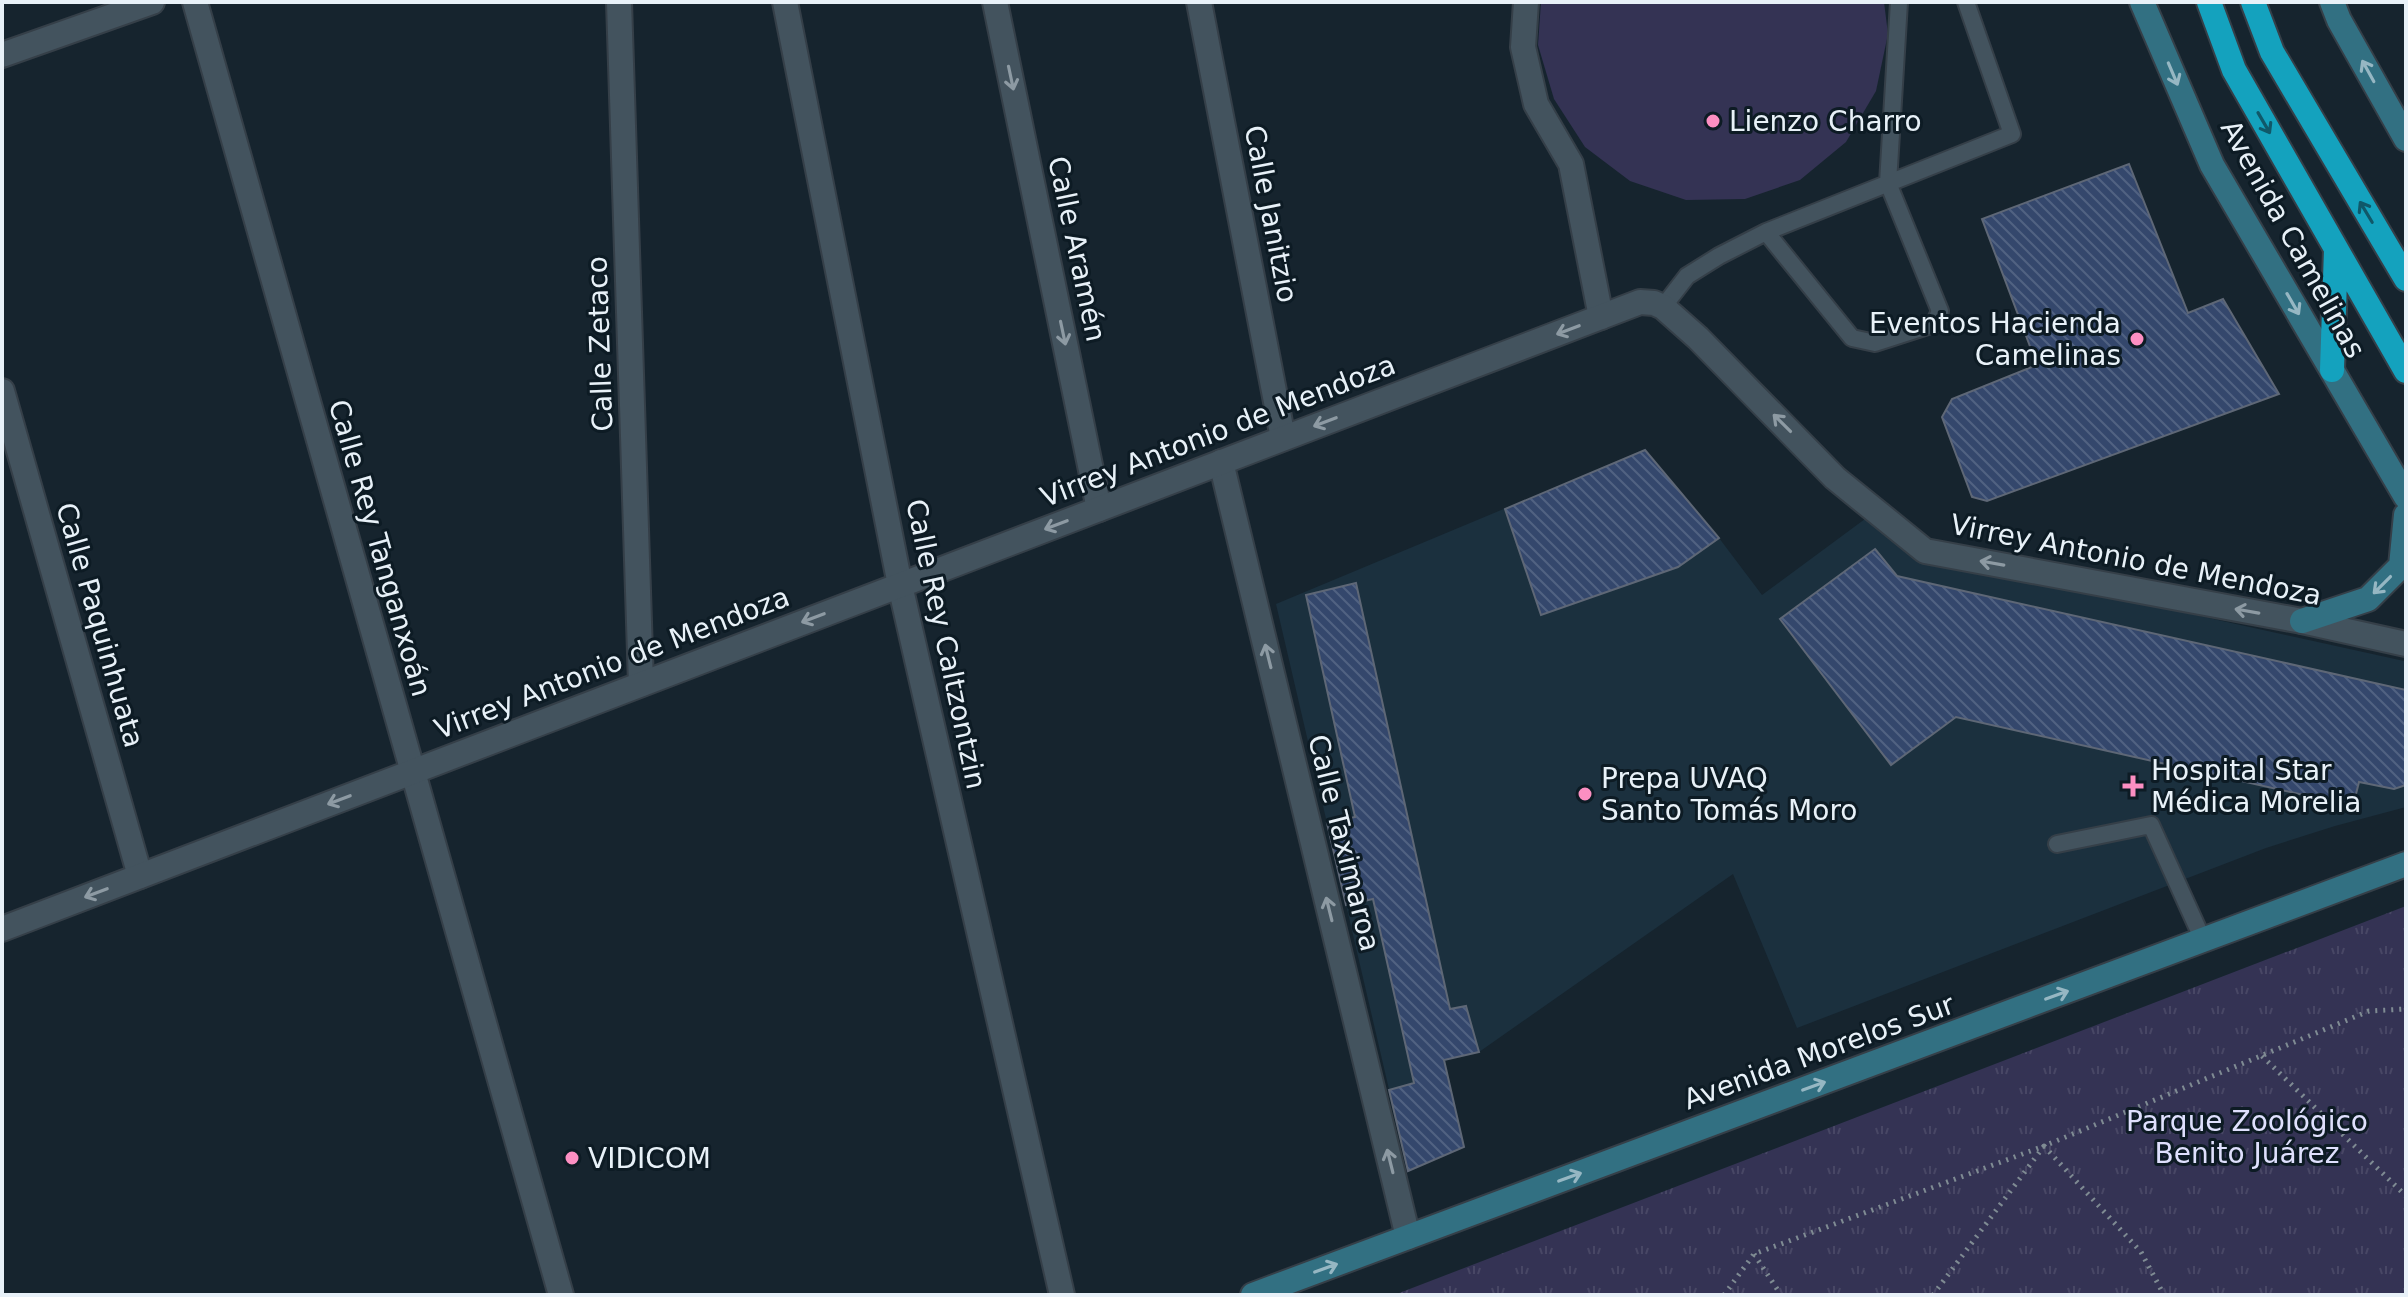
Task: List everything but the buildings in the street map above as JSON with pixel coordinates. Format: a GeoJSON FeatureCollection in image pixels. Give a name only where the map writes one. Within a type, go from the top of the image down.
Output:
{"type":"FeatureCollection","features":[{"type":"Feature","properties":{"kind":"highway","name":"Avenida Camelinas"},"geometry":{"type":"LineString","coordinates":[[2209,2],[2234,70],[2406,371]]}},
{"type":"Feature","properties":{"kind":"highway"},"geometry":{"type":"LineString","coordinates":[[2253,2],[2272,52],[2406,279]]}},
{"type":"Feature","properties":{"kind":"highway"},"geometry":{"type":"LineString","coordinates":[[2332,370],[2336,249]]}},
{"type":"Feature","properties":{"kind":"main road","name":"Avenida Camelinas"},"geometry":{"type":"LineString","coordinates":[[2142,2],[2212,165],[2406,497]]}},
{"type":"Feature","properties":{"kind":"main road"},"geometry":{"type":"LineString","coordinates":[[2332,2],[2406,139]]}},
{"type":"Feature","properties":{"kind":"main road"},"geometry":{"type":"LineString","coordinates":[[2302,621],[2368,599],[2401,566],[2406,515]]}},
{"type":"Feature","properties":{"kind":"main road","name":"Avenida Morelos Sur"},"geometry":{"type":"LineString","coordinates":[[1253,1295],[2406,864]]}},
{"type":"Feature","properties":{"kind":"street"},"geometry":{"type":"LineString","coordinates":[[2,55],[152,2]]}},
{"type":"Feature","properties":{"kind":"street","name":"Calle Rey Tanganxoán"},"geometry":{"type":"LineString","coordinates":[[195,2],[561,1295]]}},
{"type":"Feature","properties":{"kind":"street","name":"Calle Zetaco"},"geometry":{"type":"LineString","coordinates":[[619,2],[641,684]]}},
{"type":"Feature","properties":{"kind":"street","name":"Calle Rey Caltzontzin"},"geometry":{"type":"LineString","coordinates":[[785,2],[900,585],[1062,1295]]}},
{"type":"Feature","properties":{"kind":"street","name":"Calle Aramén"},"geometry":{"type":"LineString","coordinates":[[995,2],[1099,509]]}},
{"type":"Feature","properties":{"kind":"street","name":"Calle Janitzio"},"geometry":{"type":"LineString","coordinates":[[1199,2],[1283,438]]}},
{"type":"Feature","properties":{"kind":"street"},"geometry":{"type":"LineString","coordinates":[[1526,2],[1523,47],[1536,104],[1571,164],[1601,317]]}},
{"type":"Feature","properties":{"kind":"street","name":"Virrey Antonio de Mendoza"},"geometry":{"type":"LineString","coordinates":[[2,929],[1640,302],[1663,307],[1698,338],[1835,478],[1925,551],[2302,621],[2406,644]]}},
{"type":"Feature","properties":{"kind":"street","name":"Calle Paquinhuata"},"geometry":{"type":"LineString","coordinates":[[2,391],[140,876]]}},
{"type":"Feature","properties":{"kind":"street","name":"Calle Taximaroa"},"geometry":{"type":"LineString","coordinates":[[1221,462],[1408,1237]]}},
{"type":"Feature","properties":{"kind":"lane"},"geometry":{"type":"LineString","coordinates":[[1766,232],[1852,338],[1875,343],[1934,324],[1940,311],[1888,183],[1899,5],[1916,2]]}},
{"type":"Feature","properties":{"kind":"lane"},"geometry":{"type":"LineString","coordinates":[[1663,307],[1687,276],[1766,232],[2012,134],[1966,2]]}},
{"type":"Feature","properties":{"kind":"lane"},"geometry":{"type":"LineString","coordinates":[[2057,844],[2151,825],[2203,940]]}},
{"type":"Feature","properties":{"kind":"path"},"geometry":{"type":"LineString","coordinates":[[1724,1295],[1754,1254],[2044,1146],[2369,1011],[2406,1009]]}},
{"type":"Feature","properties":{"kind":"path"},"geometry":{"type":"LineString","coordinates":[[2262,1056],[2406,1196]]}},
{"type":"Feature","properties":{"kind":"path"},"geometry":{"type":"LineString","coordinates":[[1933,1295],[2044,1146]]}},
{"type":"Feature","properties":{"kind":"path"},"geometry":{"type":"LineString","coordinates":[[2044,1146],[2141,1252],[2164,1295]]}},
{"type":"Feature","properties":{"kind":"path"},"geometry":{"type":"LineString","coordinates":[[1754,1254],[1781,1295]]}},
{"type":"Feature","properties":{"kind":"shaded area"},"geometry":{"type":"Polygon","coordinates":[[[1645,450],[1762,595],[1869,516],[1905,551],[2404,661],[2406,807],[2266,848],[1797,1028],[1733,874],[1479,1052],[1444,1060],[1464,1147],[1408,1171],[1276,604],[1645,450]]]}},
{"type":"Feature","properties":{"kind":"green space","name":"Lienzo Charro"},"geometry":{"type":"Polygon","coordinates":[[[1541,2],[1884,2],[1888,34],[1876,91],[1846,142],[1800,180],[1745,199],[1686,200],[1630,181],[1585,147],[1554,99],[1538,45],[1541,2]]]}},
{"type":"Feature","properties":{"kind":"green space","name":"Parque Zoológico Benito Juárez"},"geometry":{"type":"Polygon","coordinates":[[[2406,906],[2406,1295],[1394,1295],[2406,906]]]}},
{"type":"Feature","properties":{"kind":"place","name":"Lienzo Charro"},"geometry":{"type":"Point","coordinates":[1713,121]}},
{"type":"Feature","properties":{"kind":"place","name":"Eventos Hacienda Camelinas"},"geometry":{"type":"Point","coordinates":[2137,339]}},
{"type":"Feature","properties":{"kind":"place","name":"Hospital Star Médica Morelia"},"geometry":{"type":"Point","coordinates":[2133,786]}},
{"type":"Feature","properties":{"kind":"place","name":"Prepa UVAQ Santo Tomás Moro"},"geometry":{"type":"Point","coordinates":[1585,794]}},
{"type":"Feature","properties":{"kind":"place","name":"VIDICOM"},"geometry":{"type":"Point","coordinates":[572,1158]}}]}
